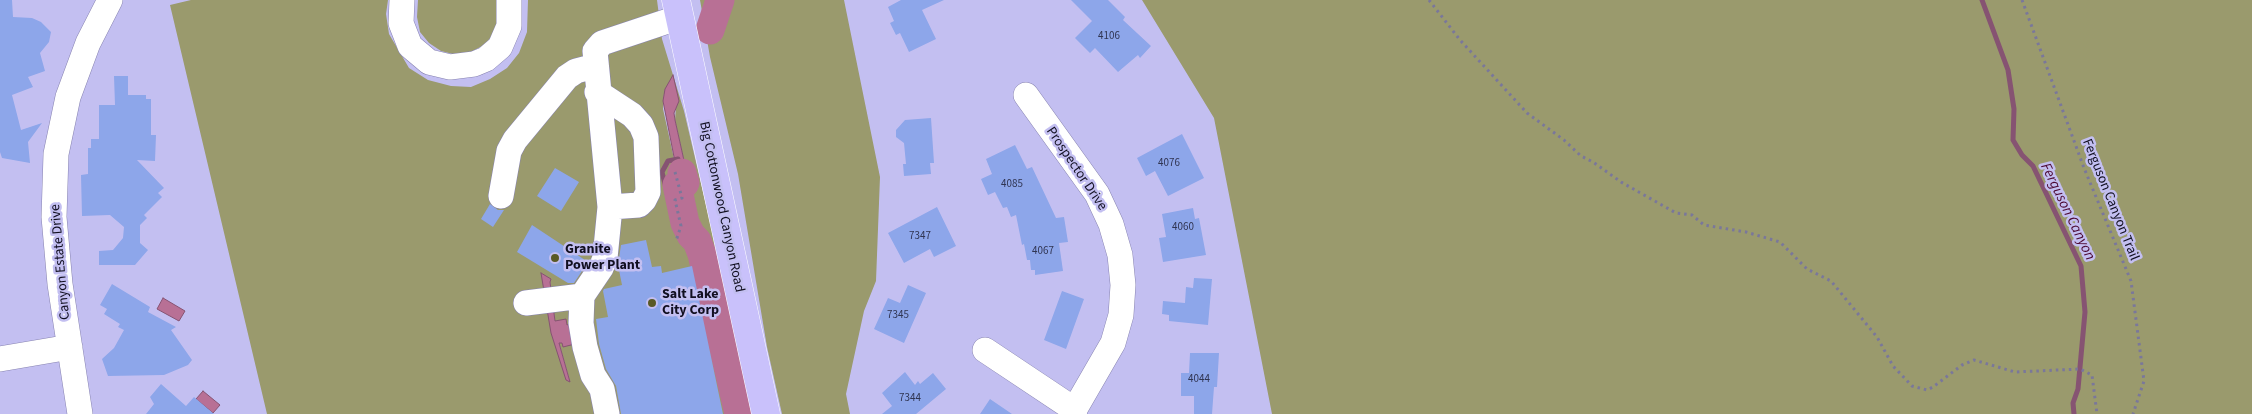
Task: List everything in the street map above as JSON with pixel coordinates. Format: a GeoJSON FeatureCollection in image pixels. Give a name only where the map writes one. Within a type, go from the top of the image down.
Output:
{"type":"FeatureCollection","features":[{"type":"Feature","properties":{"kind":"main road","name":"Big Cottonwood Canyon Road"},"geometry":{"type":"LineString","coordinates":[[678,8],[766,414]]}},
{"type":"Feature","properties":{"kind":"street","name":"Canyon Estate Drive"},"geometry":{"type":"LineString","coordinates":[[80,414],[60,284],[54,217],[56,154],[68,97],[88,43],[110,0]]}},
{"type":"Feature","properties":{"kind":"street"},"geometry":{"type":"LineString","coordinates":[[402,0],[401,24],[410,46],[429,62],[450,67],[469,65],[486,59],[500,46],[509,26],[509,0]]}},
{"type":"Feature","properties":{"kind":"street"},"geometry":{"type":"LineString","coordinates":[[607,414],[602,389],[593,375],[585,347],[581,323],[582,296],[601,268],[605,258],[610,207],[594,51],[602,43],[678,8]]}},
{"type":"Feature","properties":{"kind":"street"},"geometry":{"type":"LineString","coordinates":[[501,196],[509,151],[515,140],[567,77],[576,71],[595,66]]}},
{"type":"Feature","properties":{"kind":"street"},"geometry":{"type":"LineString","coordinates":[[597,92],[632,115],[646,137],[648,192],[644,200],[639,205],[610,207]]}},
{"type":"Feature","properties":{"kind":"street","name":"Prospector Drive"},"geometry":{"type":"LineString","coordinates":[[1026,96],[1096,194],[1111,224],[1120,256],[1123,286],[1121,315],[1113,343],[1074,412]]}},
{"type":"Feature","properties":{"kind":"street"},"geometry":{"type":"LineString","coordinates":[[541,301],[582,296]]}},
{"type":"Feature","properties":{"kind":"street"},"geometry":{"type":"LineString","coordinates":[[0,359],[70,347]]}},
{"type":"Feature","properties":{"kind":"street"},"geometry":{"type":"LineString","coordinates":[[985,350],[1074,412]]}},
{"type":"Feature","properties":{"kind":"path"},"geometry":{"type":"LineString","coordinates":[[1429,0],[1460,40],[1527,113],[1564,140],[1581,156],[1676,214],[1690,214],[1704,225],[1746,232],[1780,242],[1807,269],[1831,281],[1877,338],[1893,366],[1912,386],[1927,390],[1962,365],[1974,360],[2016,372],[2080,369],[2090,372],[2092,375],[2097,414]]}},
{"type":"Feature","properties":{"kind":"path","name":"Ferguson Canyon Trail"},"geometry":{"type":"LineString","coordinates":[[2022,0],[2084,168],[2131,281],[2144,381],[2133,414]]}},
{"type":"Feature","properties":{"kind":"path"},"geometry":{"type":"LineString","coordinates":[[675,173],[682,198],[674,200],[681,226],[676,241]]}},
{"type":"Feature","properties":{"kind":"green space"},"geometry":{"type":"Polygon","coordinates":[[[191,0],[388,0],[386,14],[389,34],[409,68],[428,80],[451,86],[471,87],[490,79],[507,68],[519,53],[527,32],[528,0],[657,0],[662,39],[684,111],[755,414],[267,414],[170,5],[191,0]],[[664,94],[663,109],[677,172],[671,174],[676,195],[674,205],[693,201],[675,120],[676,106],[664,94]],[[550,282],[543,295],[570,382],[559,343],[562,342],[567,325],[555,321],[550,282]]]}},
{"type":"Feature","properties":{"kind":"green space"},"geometry":{"type":"Polygon","coordinates":[[[418,0],[497,0],[498,23],[493,35],[484,45],[469,53],[453,54],[441,51],[429,43],[420,32],[417,17],[418,0]]]}},
{"type":"Feature","properties":{"kind":"green space"},"geometry":{"type":"Polygon","coordinates":[[[700,0],[844,0],[880,177],[876,281],[864,311],[846,394],[850,414],[782,414],[767,347],[738,174],[710,57],[700,0]]]}},
{"type":"Feature","properties":{"kind":"green space"},"geometry":{"type":"Polygon","coordinates":[[[1142,0],[2252,0],[2252,414],[1272,414],[1214,118],[1142,0]]]}},
{"type":"Feature","properties":{"kind":"shaded area"},"geometry":{"type":"Polygon","coordinates":[[[673,75],[679,101],[674,113],[675,120],[693,201],[674,205],[672,196],[676,195],[671,173],[677,172],[663,101],[665,89],[673,75]]]}},
{"type":"Feature","properties":{"kind":"shaded area"},"geometry":{"type":"Polygon","coordinates":[[[541,273],[551,279],[555,321],[566,319],[567,325],[570,324],[575,344],[563,347],[562,343],[559,343],[570,382],[566,380],[551,333],[541,273]]]}},
{"type":"Feature","properties":{"kind":"shaded area"},"geometry":{"type":"Polygon","coordinates":[[[163,298],[185,311],[179,321],[157,309],[163,298]]]}},
{"type":"Feature","properties":{"kind":"shaded area"},"geometry":{"type":"Polygon","coordinates":[[[203,391],[220,405],[213,413],[196,399],[203,391]]]}},
{"type":"Feature","properties":{"kind":"building"},"geometry":{"type":"Polygon","coordinates":[[[0,0],[12,0],[13,17],[32,18],[41,22],[51,32],[49,42],[40,53],[45,71],[28,77],[33,87],[12,95],[21,130],[42,123],[28,142],[30,163],[2,158],[0,152],[0,0]]]}},
{"type":"Feature","properties":{"kind":"building"},"geometry":{"type":"Polygon","coordinates":[[[901,0],[944,0],[922,10],[936,39],[909,52],[900,33],[896,35],[890,23],[894,21],[888,7],[901,0]]]}},
{"type":"Feature","properties":{"kind":"building"},"geometry":{"type":"Polygon","coordinates":[[[1071,0],[1108,0],[1125,17],[1123,20],[1151,46],[1140,58],[1138,55],[1118,72],[1095,48],[1090,53],[1075,38],[1092,21],[1071,0]]]}},
{"type":"Feature","properties":{"kind":"building"},"geometry":{"type":"Polygon","coordinates":[[[114,76],[128,76],[128,95],[146,95],[146,99],[151,99],[151,135],[156,135],[155,161],[137,160],[164,188],[158,193],[162,197],[144,215],[147,218],[140,225],[140,243],[148,250],[135,265],[99,265],[99,251],[113,250],[123,238],[124,227],[110,215],[82,216],[81,175],[88,174],[88,148],[91,148],[91,139],[99,139],[99,105],[115,105],[114,76]]]}},
{"type":"Feature","properties":{"kind":"building"},"geometry":{"type":"Polygon","coordinates":[[[931,118],[934,163],[930,163],[931,174],[904,176],[903,164],[906,164],[904,143],[896,137],[896,130],[905,120],[931,118]]]}},
{"type":"Feature","properties":{"kind":"building"},"geometry":{"type":"Polygon","coordinates":[[[1182,134],[1204,178],[1168,196],[1155,171],[1146,176],[1137,158],[1182,134]]]}},
{"type":"Feature","properties":{"kind":"building"},"geometry":{"type":"Polygon","coordinates":[[[1015,145],[1027,169],[1032,167],[1056,218],[1064,217],[1068,242],[1059,243],[1063,271],[1035,275],[1035,270],[1031,270],[1030,260],[1027,260],[1024,244],[1022,245],[1016,215],[1011,217],[1007,207],[1003,208],[995,192],[988,195],[981,179],[992,174],[986,159],[1015,145]]]}},
{"type":"Feature","properties":{"kind":"building"},"geometry":{"type":"Polygon","coordinates":[[[555,168],[579,182],[561,211],[537,196],[555,168]]]}},
{"type":"Feature","properties":{"kind":"building"},"geometry":{"type":"Polygon","coordinates":[[[490,204],[498,210],[504,210],[493,227],[481,219],[490,204]]]}},
{"type":"Feature","properties":{"kind":"building"},"geometry":{"type":"Polygon","coordinates":[[[937,207],[956,246],[934,257],[930,249],[904,263],[888,233],[937,207]]]}},
{"type":"Feature","properties":{"kind":"building"},"geometry":{"type":"Polygon","coordinates":[[[1193,208],[1195,219],[1199,218],[1206,255],[1163,262],[1159,238],[1166,237],[1162,214],[1193,208]]]}},
{"type":"Feature","properties":{"kind":"building","name":"Granite Power Plant"},"geometry":{"type":"Polygon","coordinates":[[[532,225],[588,262],[574,283],[568,283],[517,252],[532,225]]]}},
{"type":"Feature","properties":{"kind":"building","name":"Salt Lake City Corp"},"geometry":{"type":"Polygon","coordinates":[[[646,240],[652,267],[661,266],[662,273],[692,266],[723,414],[621,414],[616,386],[606,369],[599,344],[596,319],[608,317],[604,289],[622,285],[618,265],[621,245],[646,240]]]}},
{"type":"Feature","properties":{"kind":"building"},"geometry":{"type":"Polygon","coordinates":[[[1194,278],[1212,279],[1208,325],[1169,321],[1169,315],[1162,314],[1163,301],[1185,303],[1186,287],[1193,288],[1194,278]]]}},
{"type":"Feature","properties":{"kind":"building"},"geometry":{"type":"Polygon","coordinates":[[[112,284],[150,307],[148,312],[176,327],[171,330],[192,360],[188,365],[164,375],[108,376],[102,359],[114,348],[124,330],[118,327],[120,324],[104,314],[107,309],[100,305],[112,284]]]}},
{"type":"Feature","properties":{"kind":"building"},"geometry":{"type":"Polygon","coordinates":[[[908,285],[926,293],[904,343],[874,329],[888,298],[900,303],[908,285]]]}},
{"type":"Feature","properties":{"kind":"building"},"geometry":{"type":"Polygon","coordinates":[[[1062,291],[1084,299],[1066,349],[1044,340],[1062,291]]]}},
{"type":"Feature","properties":{"kind":"building"},"geometry":{"type":"Polygon","coordinates":[[[1190,353],[1219,353],[1217,387],[1214,387],[1212,414],[1194,414],[1194,396],[1181,396],[1181,373],[1189,373],[1190,353]]]}},
{"type":"Feature","properties":{"kind":"building"},"geometry":{"type":"Polygon","coordinates":[[[905,372],[915,385],[918,381],[920,384],[933,373],[946,389],[916,414],[882,414],[892,406],[882,393],[905,372]]]}},
{"type":"Feature","properties":{"kind":"building"},"geometry":{"type":"Polygon","coordinates":[[[161,384],[186,406],[194,397],[214,414],[146,414],[154,404],[150,397],[161,384]]]}},
{"type":"Feature","properties":{"kind":"building"},"geometry":{"type":"Polygon","coordinates":[[[990,399],[1012,414],[980,414],[990,399]]]}},
{"type":"Feature","properties":{"kind":"waterway"},"geometry":{"type":"LineString","coordinates":[[710,30],[720,0]]}},
{"type":"Feature","properties":{"kind":"waterway","name":"Ferguson Canyon"},"geometry":{"type":"LineString","coordinates":[[1982,0],[2008,70],[2014,109],[2013,140],[2022,155],[2033,166],[2081,266],[2085,312],[2078,389],[2073,403],[2074,414]]}},
{"type":"Feature","properties":{"kind":"waterway"},"geometry":{"type":"LineString","coordinates":[[666,188],[662,172],[668,161],[678,159]]}},
{"type":"Feature","properties":{"kind":"waterway"},"geometry":{"type":"LineString","coordinates":[[682,173],[685,183],[677,185],[685,223],[691,235],[697,241],[702,254],[739,414]]}},
{"type":"Feature","properties":{"kind":"waterway"},"geometry":{"type":"LineString","coordinates":[[677,185],[666,188],[670,206],[686,224]]}},
{"type":"Feature","properties":{"kind":"waterway"},"geometry":{"type":"LineString","coordinates":[[688,196],[702,254]]}},
{"type":"Feature","properties":{"kind":"place","name":"Granite Power Plant"},"geometry":{"type":"Point","coordinates":[555,258]}},
{"type":"Feature","properties":{"kind":"place","name":"Salt Lake City Corp"},"geometry":{"type":"Point","coordinates":[652,303]}}]}
